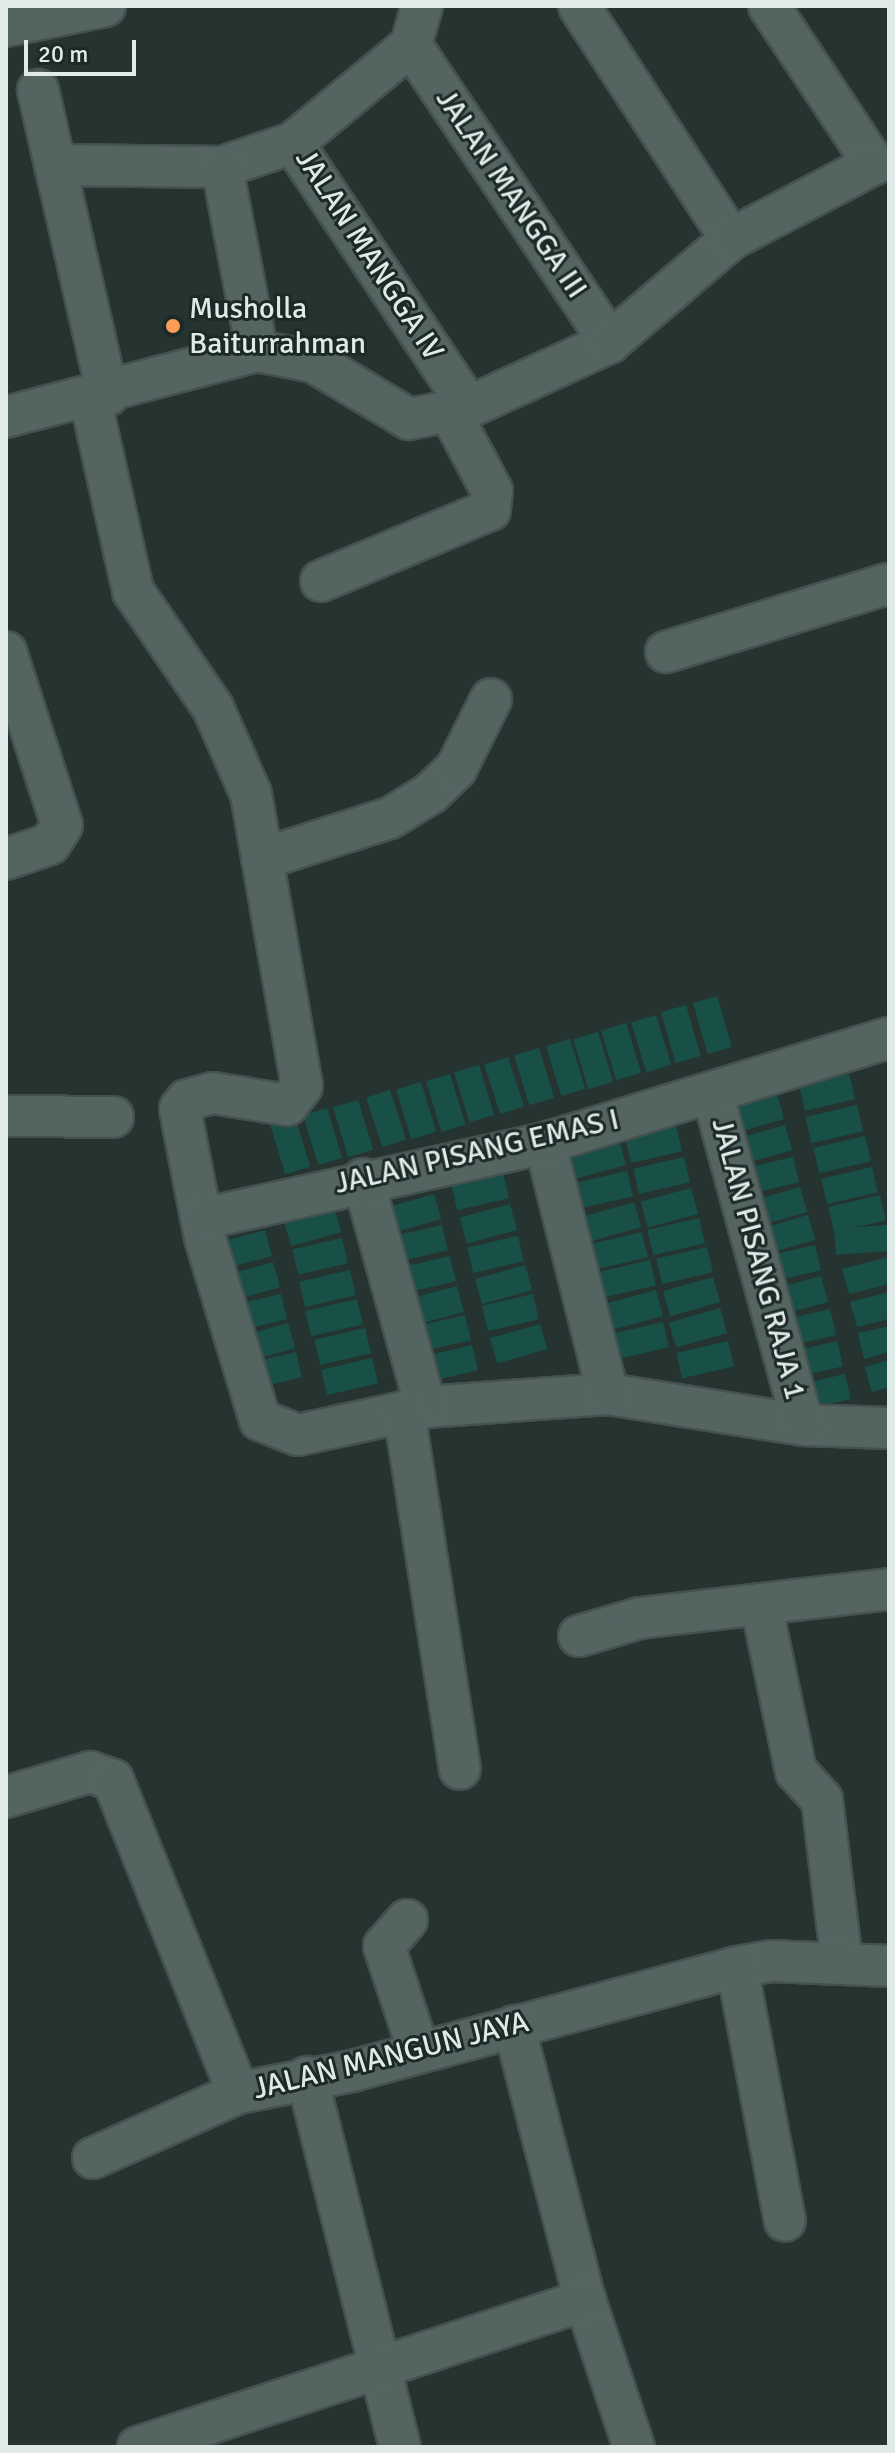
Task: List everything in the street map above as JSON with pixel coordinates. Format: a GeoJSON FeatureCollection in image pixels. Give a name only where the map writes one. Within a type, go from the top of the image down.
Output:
{"type":"FeatureCollection","features":[{"type":"Feature","properties":{"kind":"street"},"geometry":{"type":"LineString","coordinates":[[6,26],[105,6]]}},
{"type":"Feature","properties":{"kind":"street"},"geometry":{"type":"LineString","coordinates":[[411,45],[422,6]]}},
{"type":"Feature","properties":{"kind":"street"},"geometry":{"type":"LineString","coordinates":[[579,6],[731,239]]}},
{"type":"Feature","properties":{"kind":"street"},"geometry":{"type":"LineString","coordinates":[[6,417],[99,396],[257,351],[314,362],[409,419],[459,410],[610,342],[731,239],[882,166],[769,6]]}},
{"type":"Feature","properties":{"kind":"street","name":"JALAN MANGGA IV"},"geometry":{"type":"LineString","coordinates":[[321,581],[490,510],[492,491],[459,410],[293,143],[411,45]]}},
{"type":"Feature","properties":{"kind":"street","name":"JALAN MANGGA III"},"geometry":{"type":"LineString","coordinates":[[411,45],[610,342]]}},
{"type":"Feature","properties":{"kind":"street"},"geometry":{"type":"LineString","coordinates":[[38,90],[99,396],[133,591],[213,708],[251,794],[302,1093],[287,1105],[213,1093],[187,1100],[180,1109],[202,1219],[254,1413],[286,1435],[415,1410],[608,1394],[803,1425],[889,1428]]}},
{"type":"Feature","properties":{"kind":"street"},"geometry":{"type":"LineString","coordinates":[[55,165],[222,167],[293,143]]}},
{"type":"Feature","properties":{"kind":"street"},"geometry":{"type":"LineString","coordinates":[[222,167],[257,351]]}},
{"type":"Feature","properties":{"kind":"street"},"geometry":{"type":"LineString","coordinates":[[666,652],[888,586]]}},
{"type":"Feature","properties":{"kind":"street"},"geometry":{"type":"LineString","coordinates":[[6,859],[50,844],[62,825],[8,667]]}},
{"type":"Feature","properties":{"kind":"street"},"geometry":{"type":"LineString","coordinates":[[262,859],[390,818],[431,793],[456,769],[491,699]]}},
{"type":"Feature","properties":{"kind":"street","name":"JALAN PISANG EMAS I"},"geometry":{"type":"LineString","coordinates":[[202,1219],[363,1179],[545,1143],[712,1092],[886,1050]]}},
{"type":"Feature","properties":{"kind":"street","name":"JALAN PISANG RAJA 1"},"geometry":{"type":"LineString","coordinates":[[712,1092],[803,1425]]}},
{"type":"Feature","properties":{"kind":"street"},"geometry":{"type":"LineString","coordinates":[[6,1116],[113,1117]]}},
{"type":"Feature","properties":{"kind":"street"},"geometry":{"type":"LineString","coordinates":[[545,1143],[608,1394]]}},
{"type":"Feature","properties":{"kind":"street"},"geometry":{"type":"LineString","coordinates":[[363,1179],[415,1410],[460,1769]]}},
{"type":"Feature","properties":{"kind":"street"},"geometry":{"type":"LineString","coordinates":[[579,1636],[640,1618],[889,1589]]}},
{"type":"Feature","properties":{"kind":"street"},"geometry":{"type":"LineString","coordinates":[[761,1604],[796,1771],[822,1800],[842,1962]]}},
{"type":"Feature","properties":{"kind":"street","name":"JALAN MANGUN JAYA"},"geometry":{"type":"LineString","coordinates":[[6,1797],[90,1772],[113,1780],[238,2093],[419,2052],[737,1967],[842,1962],[889,1966]]}},
{"type":"Feature","properties":{"kind":"street"},"geometry":{"type":"LineString","coordinates":[[407,1920],[384,1946],[419,2052]]}},
{"type":"Feature","properties":{"kind":"street"},"geometry":{"type":"LineString","coordinates":[[737,1967],[785,2221]]}},
{"type":"Feature","properties":{"kind":"street"},"geometry":{"type":"LineString","coordinates":[[514,2026],[585,2300],[634,2447]]}},
{"type":"Feature","properties":{"kind":"street"},"geometry":{"type":"LineString","coordinates":[[307,2077],[382,2365],[400,2447]]}},
{"type":"Feature","properties":{"kind":"street"},"geometry":{"type":"LineString","coordinates":[[93,2158],[238,2093]]}},
{"type":"Feature","properties":{"kind":"street"},"geometry":{"type":"LineString","coordinates":[[138,2447],[585,2300]]}},
{"type":"Feature","properties":{"kind":"building"},"geometry":{"type":"Polygon","coordinates":[[[717,996],[732,1047],[708,1054],[693,1003],[717,996]]]}},
{"type":"Feature","properties":{"kind":"building"},"geometry":{"type":"Polygon","coordinates":[[[686,1005],[701,1056],[676,1063],[661,1012],[686,1005]]]}},
{"type":"Feature","properties":{"kind":"building"},"geometry":{"type":"Polygon","coordinates":[[[656,1015],[671,1065],[646,1072],[631,1023],[656,1015]]]}},
{"type":"Feature","properties":{"kind":"building"},"geometry":{"type":"Polygon","coordinates":[[[626,1023],[641,1073],[616,1080],[601,1031],[626,1023]]]}},
{"type":"Feature","properties":{"kind":"building"},"geometry":{"type":"Polygon","coordinates":[[[598,1032],[613,1082],[588,1089],[573,1040],[598,1032]]]}},
{"type":"Feature","properties":{"kind":"building"},"geometry":{"type":"Polygon","coordinates":[[[570,1039],[585,1089],[561,1096],[546,1046],[570,1039]]]}},
{"type":"Feature","properties":{"kind":"building"},"geometry":{"type":"Polygon","coordinates":[[[539,1048],[554,1098],[529,1105],[514,1056],[539,1048]]]}},
{"type":"Feature","properties":{"kind":"building"},"geometry":{"type":"Polygon","coordinates":[[[508,1057],[524,1106],[500,1114],[484,1065],[508,1057]]]}},
{"type":"Feature","properties":{"kind":"building"},"geometry":{"type":"Polygon","coordinates":[[[479,1065],[494,1115],[469,1122],[454,1073],[479,1065]]]}},
{"type":"Feature","properties":{"kind":"building"},"geometry":{"type":"Polygon","coordinates":[[[450,1074],[465,1125],[442,1132],[426,1081],[450,1074]]]}},
{"type":"Feature","properties":{"kind":"building"},"geometry":{"type":"Polygon","coordinates":[[[849,1074],[855,1099],[805,1111],[799,1085],[849,1074]]]}},
{"type":"Feature","properties":{"kind":"building"},"geometry":{"type":"Polygon","coordinates":[[[421,1082],[436,1132],[411,1139],[396,1090],[421,1082]]]}},
{"type":"Feature","properties":{"kind":"building"},"geometry":{"type":"Polygon","coordinates":[[[390,1090],[406,1139],[382,1147],[366,1098],[390,1090]]]}},
{"type":"Feature","properties":{"kind":"building"},"geometry":{"type":"Polygon","coordinates":[[[777,1094],[784,1119],[735,1133],[728,1108],[777,1094]]]}},
{"type":"Feature","properties":{"kind":"building"},"geometry":{"type":"Polygon","coordinates":[[[358,1100],[373,1150],[348,1157],[333,1108],[358,1100]]]}},
{"type":"Feature","properties":{"kind":"building"},"geometry":{"type":"Polygon","coordinates":[[[857,1105],[863,1131],[811,1143],[805,1117],[857,1105]]]}},
{"type":"Feature","properties":{"kind":"building"},"geometry":{"type":"Polygon","coordinates":[[[327,1108],[342,1158],[318,1165],[303,1115],[327,1108]]]}},
{"type":"Feature","properties":{"kind":"building"},"geometry":{"type":"Polygon","coordinates":[[[295,1117],[310,1167],[285,1174],[270,1125],[295,1117]]]}},
{"type":"Feature","properties":{"kind":"building"},"geometry":{"type":"Polygon","coordinates":[[[785,1125],[792,1150],[742,1164],[735,1139],[785,1125]]]}},
{"type":"Feature","properties":{"kind":"building"},"geometry":{"type":"Polygon","coordinates":[[[676,1126],[682,1151],[631,1163],[625,1138],[676,1126]]]}},
{"type":"Feature","properties":{"kind":"building"},"geometry":{"type":"Polygon","coordinates":[[[865,1136],[871,1161],[819,1173],[813,1148],[865,1136]]]}},
{"type":"Feature","properties":{"kind":"building"},"geometry":{"type":"Polygon","coordinates":[[[619,1139],[626,1165],[575,1179],[568,1153],[619,1139]]]}},
{"type":"Feature","properties":{"kind":"building"},"geometry":{"type":"Polygon","coordinates":[[[684,1157],[690,1182],[639,1194],[633,1169],[684,1157]]]}},
{"type":"Feature","properties":{"kind":"building"},"geometry":{"type":"Polygon","coordinates":[[[793,1157],[799,1182],[748,1194],[742,1169],[793,1157]]]}},
{"type":"Feature","properties":{"kind":"building"},"geometry":{"type":"Polygon","coordinates":[[[872,1167],[878,1192],[827,1204],[821,1179],[872,1167]]]}},
{"type":"Feature","properties":{"kind":"building"},"geometry":{"type":"Polygon","coordinates":[[[627,1171],[633,1196],[582,1208],[576,1183],[627,1171]]]}},
{"type":"Feature","properties":{"kind":"building"},"geometry":{"type":"Polygon","coordinates":[[[503,1173],[509,1198],[457,1210],[451,1185],[503,1173]]]}},
{"type":"Feature","properties":{"kind":"building"},"geometry":{"type":"Polygon","coordinates":[[[800,1187],[807,1212],[757,1226],[750,1201],[800,1187]]]}},
{"type":"Feature","properties":{"kind":"building"},"geometry":{"type":"Polygon","coordinates":[[[691,1188],[698,1214],[648,1228],[641,1201],[691,1188]]]}},
{"type":"Feature","properties":{"kind":"building"},"geometry":{"type":"Polygon","coordinates":[[[434,1194],[441,1219],[392,1233],[385,1208],[434,1194]]]}},
{"type":"Feature","properties":{"kind":"building"},"geometry":{"type":"Polygon","coordinates":[[[880,1195],[886,1220],[834,1232],[828,1207],[880,1195]]]}},
{"type":"Feature","properties":{"kind":"building"},"geometry":{"type":"Polygon","coordinates":[[[634,1202],[641,1227],[591,1241],[584,1216],[634,1202]]]}},
{"type":"Feature","properties":{"kind":"building"},"geometry":{"type":"Polygon","coordinates":[[[510,1204],[517,1230],[467,1244],[460,1217],[510,1204]]]}},
{"type":"Feature","properties":{"kind":"building"},"geometry":{"type":"Polygon","coordinates":[[[334,1207],[341,1232],[291,1246],[284,1221],[334,1207]]]}},
{"type":"Feature","properties":{"kind":"building"},"geometry":{"type":"Polygon","coordinates":[[[808,1215],[815,1240],[764,1255],[757,1230],[808,1215]]]}},
{"type":"Feature","properties":{"kind":"building"},"geometry":{"type":"Polygon","coordinates":[[[699,1218],[705,1243],[653,1255],[647,1230],[699,1218]]]}},
{"type":"Feature","properties":{"kind":"building"},"geometry":{"type":"Polygon","coordinates":[[[442,1225],[448,1250],[396,1262],[390,1237],[442,1225]]]}},
{"type":"Feature","properties":{"kind":"building"},"geometry":{"type":"Polygon","coordinates":[[[887,1225],[889,1251],[836,1255],[834,1229],[887,1225]]]}},
{"type":"Feature","properties":{"kind":"building"},"geometry":{"type":"Polygon","coordinates":[[[265,1230],[272,1256],[222,1270],[215,1243],[265,1230]]]}},
{"type":"Feature","properties":{"kind":"building"},"geometry":{"type":"Polygon","coordinates":[[[642,1232],[648,1257],[596,1269],[590,1244],[642,1232]]]}},
{"type":"Feature","properties":{"kind":"building"},"geometry":{"type":"Polygon","coordinates":[[[518,1236],[524,1261],[473,1273],[467,1248],[518,1236]]]}},
{"type":"Feature","properties":{"kind":"building"},"geometry":{"type":"Polygon","coordinates":[[[342,1238],[348,1263],[298,1275],[292,1249],[342,1238]]]}},
{"type":"Feature","properties":{"kind":"building"},"geometry":{"type":"Polygon","coordinates":[[[815,1245],[821,1270],[769,1282],[763,1257],[815,1245]]]}},
{"type":"Feature","properties":{"kind":"building"},"geometry":{"type":"Polygon","coordinates":[[[707,1247],[713,1272],[662,1284],[656,1259],[707,1247]]]}},
{"type":"Feature","properties":{"kind":"building"},"geometry":{"type":"Polygon","coordinates":[[[450,1256],[456,1281],[404,1293],[398,1268],[450,1256]]]}},
{"type":"Feature","properties":{"kind":"building"},"geometry":{"type":"Polygon","coordinates":[[[889,1257],[889,1284],[849,1294],[842,1269],[889,1257]]]}},
{"type":"Feature","properties":{"kind":"building"},"geometry":{"type":"Polygon","coordinates":[[[650,1260],[656,1285],[604,1297],[598,1272],[650,1260]]]}},
{"type":"Feature","properties":{"kind":"building"},"geometry":{"type":"Polygon","coordinates":[[[273,1262],[280,1287],[229,1302],[222,1277],[273,1262]]]}},
{"type":"Feature","properties":{"kind":"building"},"geometry":{"type":"Polygon","coordinates":[[[525,1265],[532,1290],[482,1304],[475,1279],[525,1265]]]}},
{"type":"Feature","properties":{"kind":"building"},"geometry":{"type":"Polygon","coordinates":[[[350,1270],[356,1295],[305,1307],[299,1282],[350,1270]]]}},
{"type":"Feature","properties":{"kind":"building"},"geometry":{"type":"Polygon","coordinates":[[[821,1276],[828,1302],[778,1316],[771,1289],[821,1276]]]}},
{"type":"Feature","properties":{"kind":"building"},"geometry":{"type":"Polygon","coordinates":[[[713,1277],[720,1302],[670,1316],[663,1291],[713,1277]]]}},
{"type":"Feature","properties":{"kind":"building"},"geometry":{"type":"Polygon","coordinates":[[[457,1286],[464,1312],[413,1326],[406,1300],[457,1286]]]}},
{"type":"Feature","properties":{"kind":"building"},"geometry":{"type":"Polygon","coordinates":[[[656,1290],[663,1316],[613,1330],[606,1303],[656,1290]]]}},
{"type":"Feature","properties":{"kind":"building"},"geometry":{"type":"Polygon","coordinates":[[[889,1292],[889,1319],[857,1327],[850,1302],[889,1292]]]}},
{"type":"Feature","properties":{"kind":"building"},"geometry":{"type":"Polygon","coordinates":[[[281,1294],[287,1319],[237,1331],[231,1305],[281,1294]]]}},
{"type":"Feature","properties":{"kind":"building"},"geometry":{"type":"Polygon","coordinates":[[[533,1294],[539,1319],[488,1331],[482,1306],[533,1294]]]}},
{"type":"Feature","properties":{"kind":"building"},"geometry":{"type":"Polygon","coordinates":[[[357,1299],[363,1324],[311,1336],[305,1311],[357,1299]]]}},
{"type":"Feature","properties":{"kind":"building"},"geometry":{"type":"Polygon","coordinates":[[[720,1308],[727,1333],[676,1348],[669,1323],[720,1308]]]}},
{"type":"Feature","properties":{"kind":"building"},"geometry":{"type":"Polygon","coordinates":[[[830,1309],[836,1335],[784,1347],[778,1321],[830,1309]]]}},
{"type":"Feature","properties":{"kind":"building"},"geometry":{"type":"Polygon","coordinates":[[[465,1315],[471,1340],[419,1352],[413,1327],[465,1315]]]}},
{"type":"Feature","properties":{"kind":"building"},"geometry":{"type":"Polygon","coordinates":[[[663,1322],[669,1347],[618,1359],[612,1334],[663,1322]]]}},
{"type":"Feature","properties":{"kind":"building"},"geometry":{"type":"Polygon","coordinates":[[[288,1323],[295,1348],[244,1363],[237,1338],[288,1323]]]}},
{"type":"Feature","properties":{"kind":"building"},"geometry":{"type":"Polygon","coordinates":[[[540,1324],[547,1349],[497,1363],[490,1338],[540,1324]]]}},
{"type":"Feature","properties":{"kind":"building"},"geometry":{"type":"Polygon","coordinates":[[[889,1326],[889,1352],[864,1359],[858,1333],[889,1326]]]}},
{"type":"Feature","properties":{"kind":"building"},"geometry":{"type":"Polygon","coordinates":[[[365,1328],[371,1353],[320,1365],[314,1340],[365,1328]]]}},
{"type":"Feature","properties":{"kind":"building"},"geometry":{"type":"Polygon","coordinates":[[[728,1341],[734,1366],[682,1378],[676,1353],[728,1341]]]}},
{"type":"Feature","properties":{"kind":"building"},"geometry":{"type":"Polygon","coordinates":[[[837,1341],[843,1366],[792,1378],[786,1353],[837,1341]]]}},
{"type":"Feature","properties":{"kind":"building"},"geometry":{"type":"Polygon","coordinates":[[[472,1345],[478,1370],[426,1382],[420,1357],[472,1345]]]}},
{"type":"Feature","properties":{"kind":"building"},"geometry":{"type":"Polygon","coordinates":[[[296,1352],[302,1377],[251,1389],[245,1364],[296,1352]]]}},
{"type":"Feature","properties":{"kind":"building"},"geometry":{"type":"Polygon","coordinates":[[[372,1358],[378,1383],[327,1395],[321,1370],[372,1358]]]}},
{"type":"Feature","properties":{"kind":"building"},"geometry":{"type":"Polygon","coordinates":[[[889,1360],[889,1387],[872,1392],[865,1367],[889,1360]]]}},
{"type":"Feature","properties":{"kind":"building"},"geometry":{"type":"Polygon","coordinates":[[[845,1374],[851,1399],[800,1411],[794,1386],[845,1374]]]}},
{"type":"Feature","properties":{"kind":"place","name":"Musholla Baiturrahman"},"geometry":{"type":"Point","coordinates":[173,326]}}]}
